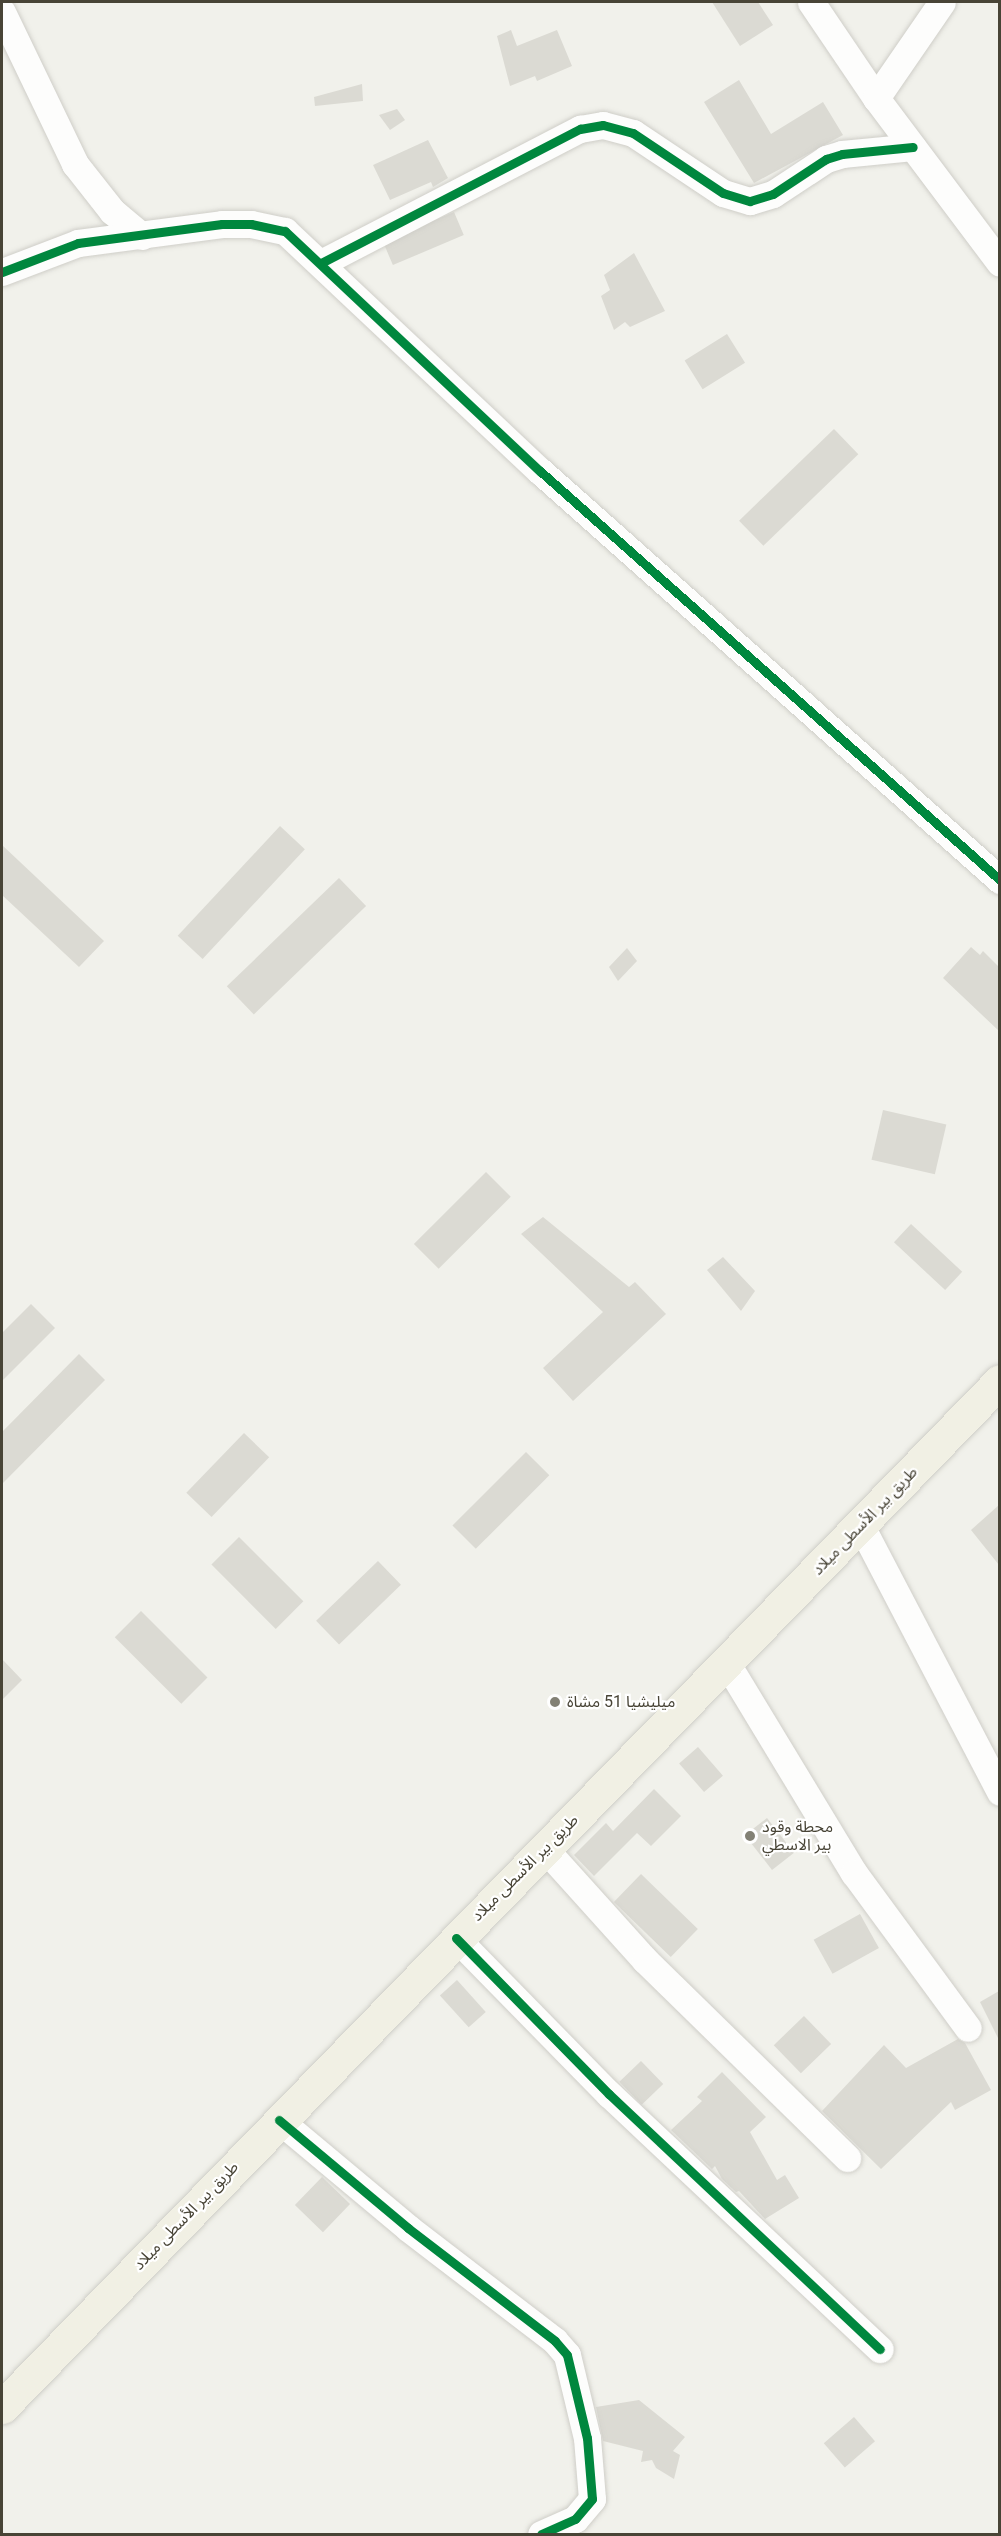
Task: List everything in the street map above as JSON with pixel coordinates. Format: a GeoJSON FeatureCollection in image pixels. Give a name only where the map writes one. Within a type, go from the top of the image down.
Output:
{"type":"FeatureCollection","features":[{"type":"Feature","properties":{"kind":"main road","name":"طريق بير الأسطى ميلاد"},"geometry":{"type":"LineString","coordinates":[[2,2407],[456,1938],[861,1526],[999,1381]]}},
{"type":"Feature","properties":{"kind":"street"},"geometry":{"type":"LineString","coordinates":[[811,2],[876,98],[999,264]]}},
{"type":"Feature","properties":{"kind":"street"},"geometry":{"type":"LineString","coordinates":[[876,98],[942,2]]}},
{"type":"Feature","properties":{"kind":"street"},"geometry":{"type":"LineString","coordinates":[[2,12],[75,164],[112,211],[142,236]]}},
{"type":"Feature","properties":{"kind":"street"},"geometry":{"type":"LineString","coordinates":[[321,263],[580,129],[603,125],[633,133],[723,193],[750,201],[773,194],[826,159],[842,154],[913,147]]}},
{"type":"Feature","properties":{"kind":"street"},"geometry":{"type":"LineString","coordinates":[[2,272],[78,243],[222,224],[250,224],[285,231],[540,471],[999,880]]}},
{"type":"Feature","properties":{"kind":"street"},"geometry":{"type":"LineString","coordinates":[[861,1526],[999,1792]]}},
{"type":"Feature","properties":{"kind":"street"},"geometry":{"type":"LineString","coordinates":[[726,1662],[854,1873],[968,2028]]}},
{"type":"Feature","properties":{"kind":"street"},"geometry":{"type":"LineString","coordinates":[[545,1848],[645,1960],[847,2158]]}},
{"type":"Feature","properties":{"kind":"street"},"geometry":{"type":"LineString","coordinates":[[456,1938],[609,2094],[880,2349]]}},
{"type":"Feature","properties":{"kind":"street"},"geometry":{"type":"LineString","coordinates":[[279,2120],[408,2228],[555,2341],[567,2355],[587,2438],[592,2499],[575,2519],[541,2535]]}},
{"type":"Feature","properties":{"kind":"building"},"geometry":{"type":"Polygon","coordinates":[[[712,2],[758,2],[773,25],[740,46],[712,2]]]}},
{"type":"Feature","properties":{"kind":"building"},"geometry":{"type":"Polygon","coordinates":[[[511,30],[517,46],[557,30],[572,66],[537,81],[535,76],[510,86],[497,36],[511,30]]]}},
{"type":"Feature","properties":{"kind":"building"},"geometry":{"type":"Polygon","coordinates":[[[739,80],[771,134],[823,102],[843,135],[754,183],[704,102],[739,80]]]}},
{"type":"Feature","properties":{"kind":"building"},"geometry":{"type":"Polygon","coordinates":[[[362,84],[363,101],[315,106],[314,97],[362,84]]]}},
{"type":"Feature","properties":{"kind":"building"},"geometry":{"type":"Polygon","coordinates":[[[397,109],[405,120],[390,130],[379,115],[397,109]]]}},
{"type":"Feature","properties":{"kind":"building"},"geometry":{"type":"Polygon","coordinates":[[[428,140],[448,178],[433,187],[431,182],[390,200],[373,165],[428,140]]]}},
{"type":"Feature","properties":{"kind":"building"},"geometry":{"type":"Polygon","coordinates":[[[454,212],[464,235],[393,265],[383,242],[454,212]]]}},
{"type":"Feature","properties":{"kind":"building"},"geometry":{"type":"Polygon","coordinates":[[[634,253],[665,311],[630,327],[625,322],[614,330],[601,296],[610,290],[604,275],[634,253]]]}},
{"type":"Feature","properties":{"kind":"building"},"geometry":{"type":"Polygon","coordinates":[[[727,334],[745,363],[703,389],[685,360],[727,334]]]}},
{"type":"Feature","properties":{"kind":"building"},"geometry":{"type":"Polygon","coordinates":[[[834,429],[858,454],[763,546],[739,521],[834,429]]]}},
{"type":"Feature","properties":{"kind":"building"},"geometry":{"type":"Polygon","coordinates":[[[280,826],[305,849],[203,959],[178,936],[280,826]]]}},
{"type":"Feature","properties":{"kind":"building"},"geometry":{"type":"Polygon","coordinates":[[[2,845],[104,941],[79,967],[2,895],[2,845]]]}},
{"type":"Feature","properties":{"kind":"building"},"geometry":{"type":"Polygon","coordinates":[[[339,878],[366,906],[254,1014],[227,986],[339,878]]]}},
{"type":"Feature","properties":{"kind":"building"},"geometry":{"type":"Polygon","coordinates":[[[971,947],[980,955],[983,951],[999,967],[999,1031],[943,978],[971,947]]]}},
{"type":"Feature","properties":{"kind":"building"},"geometry":{"type":"Polygon","coordinates":[[[627,948],[637,961],[618,981],[609,967],[627,948]]]}},
{"type":"Feature","properties":{"kind":"building"},"geometry":{"type":"Polygon","coordinates":[[[883,1110],[946,1125],[935,1174],[872,1160],[883,1110]]]}},
{"type":"Feature","properties":{"kind":"building"},"geometry":{"type":"Polygon","coordinates":[[[486,1172],[511,1197],[439,1269],[414,1244],[486,1172]]]}},
{"type":"Feature","properties":{"kind":"building"},"geometry":{"type":"Polygon","coordinates":[[[543,1217],[629,1287],[635,1282],[666,1314],[573,1401],[543,1368],[603,1312],[521,1234],[543,1217]]]}},
{"type":"Feature","properties":{"kind":"building"},"geometry":{"type":"Polygon","coordinates":[[[911,1224],[962,1272],[945,1290],[894,1242],[911,1224]]]}},
{"type":"Feature","properties":{"kind":"building"},"geometry":{"type":"Polygon","coordinates":[[[723,1257],[755,1291],[741,1311],[707,1270],[723,1257]]]}},
{"type":"Feature","properties":{"kind":"building"},"geometry":{"type":"Polygon","coordinates":[[[31,1304],[55,1328],[2,1381],[2,1333],[31,1304]]]}},
{"type":"Feature","properties":{"kind":"building"},"geometry":{"type":"Polygon","coordinates":[[[79,1354],[105,1380],[2,1484],[2,1432],[79,1354]]]}},
{"type":"Feature","properties":{"kind":"building"},"geometry":{"type":"Polygon","coordinates":[[[244,1433],[269,1457],[212,1517],[186,1493],[244,1433]]]}},
{"type":"Feature","properties":{"kind":"building"},"geometry":{"type":"Polygon","coordinates":[[[526,1452],[549,1475],[476,1549],[452,1526],[526,1452]]]}},
{"type":"Feature","properties":{"kind":"building"},"geometry":{"type":"Polygon","coordinates":[[[999,1505],[999,1565],[971,1530],[999,1505]]]}},
{"type":"Feature","properties":{"kind":"building"},"geometry":{"type":"Polygon","coordinates":[[[239,1537],[303,1601],[276,1629],[211,1565],[239,1537]]]}},
{"type":"Feature","properties":{"kind":"building"},"geometry":{"type":"Polygon","coordinates":[[[378,1561],[401,1585],[339,1644],[316,1621],[378,1561]]]}},
{"type":"Feature","properties":{"kind":"building"},"geometry":{"type":"Polygon","coordinates":[[[141,1611],[207,1677],[181,1704],[115,1637],[141,1611]]]}},
{"type":"Feature","properties":{"kind":"building"},"geometry":{"type":"Polygon","coordinates":[[[2,1659],[22,1680],[2,1700],[2,1659]]]}},
{"type":"Feature","properties":{"kind":"building"},"geometry":{"type":"Polygon","coordinates":[[[698,1747],[723,1776],[704,1792],[679,1763],[698,1747]]]}},
{"type":"Feature","properties":{"kind":"building"},"geometry":{"type":"Polygon","coordinates":[[[654,1789],[681,1816],[651,1846],[637,1833],[594,1876],[574,1855],[606,1823],[613,1831],[654,1789]]]}},
{"type":"Feature","properties":{"kind":"building"},"geometry":{"type":"Polygon","coordinates":[[[767,1818],[794,1853],[772,1870],[745,1835],[767,1818]]]}},
{"type":"Feature","properties":{"kind":"building"},"geometry":{"type":"Polygon","coordinates":[[[641,1874],[698,1929],[671,1957],[614,1902],[641,1874]]]}},
{"type":"Feature","properties":{"kind":"building"},"geometry":{"type":"Polygon","coordinates":[[[860,1914],[879,1948],[833,1974],[814,1940],[860,1914]]]}},
{"type":"Feature","properties":{"kind":"building"},"geometry":{"type":"Polygon","coordinates":[[[457,1980],[486,2012],[469,2027],[440,1995],[457,1980]]]}},
{"type":"Feature","properties":{"kind":"building"},"geometry":{"type":"Polygon","coordinates":[[[999,1991],[999,2040],[980,2002],[999,1991]]]}},
{"type":"Feature","properties":{"kind":"building"},"geometry":{"type":"Polygon","coordinates":[[[804,2016],[831,2044],[801,2073],[774,2045],[804,2016]]]}},
{"type":"Feature","properties":{"kind":"building"},"geometry":{"type":"Polygon","coordinates":[[[958,2039],[965,2043],[991,2090],[955,2110],[951,2102],[881,2169],[822,2111],[884,2045],[906,2068],[958,2039]]]}},
{"type":"Feature","properties":{"kind":"building"},"geometry":{"type":"Polygon","coordinates":[[[641,2061],[663,2084],[642,2105],[619,2082],[641,2061]]]}},
{"type":"Feature","properties":{"kind":"building"},"geometry":{"type":"Polygon","coordinates":[[[722,2072],[766,2117],[750,2132],[777,2180],[785,2175],[799,2198],[765,2219],[739,2191],[736,2192],[722,2179],[715,2166],[712,2169],[671,2130],[702,2101],[697,2097],[722,2072]]]}},
{"type":"Feature","properties":{"kind":"building"},"geometry":{"type":"Polygon","coordinates":[[[322,2177],[350,2204],[323,2232],[295,2205],[322,2177]]]}},
{"type":"Feature","properties":{"kind":"building"},"geometry":{"type":"Polygon","coordinates":[[[639,2400],[685,2437],[673,2451],[680,2455],[674,2479],[656,2468],[652,2460],[641,2462],[643,2451],[603,2441],[596,2407],[639,2400]]]}},
{"type":"Feature","properties":{"kind":"building"},"geometry":{"type":"Polygon","coordinates":[[[854,2417],[875,2441],[845,2467],[824,2443],[854,2417]]]}},
{"type":"Feature","properties":{"kind":"cycle path"},"geometry":{"type":"LineString","coordinates":[[321,263],[580,129],[603,125],[633,133],[723,193],[750,201],[773,194],[826,159],[842,154],[913,147]]}},
{"type":"Feature","properties":{"kind":"cycle path"},"geometry":{"type":"LineString","coordinates":[[2,272],[78,243],[222,224],[251,224],[285,231],[540,471],[1000,880]]}},
{"type":"Feature","properties":{"kind":"cycle path"},"geometry":{"type":"LineString","coordinates":[[456,1938],[609,2094],[880,2349]]}},
{"type":"Feature","properties":{"kind":"cycle path"},"geometry":{"type":"LineString","coordinates":[[279,2120],[408,2228],[555,2341],[567,2355],[587,2438],[592,2499],[575,2519],[541,2534]]}},
{"type":"Feature","properties":{"kind":"place","name":"ميليشيا 51 مشاة"},"geometry":{"type":"Point","coordinates":[555,1702]}},
{"type":"Feature","properties":{"kind":"place","name":"محطة وقود بير الاسطي"},"geometry":{"type":"Point","coordinates":[750,1836]}}]}
